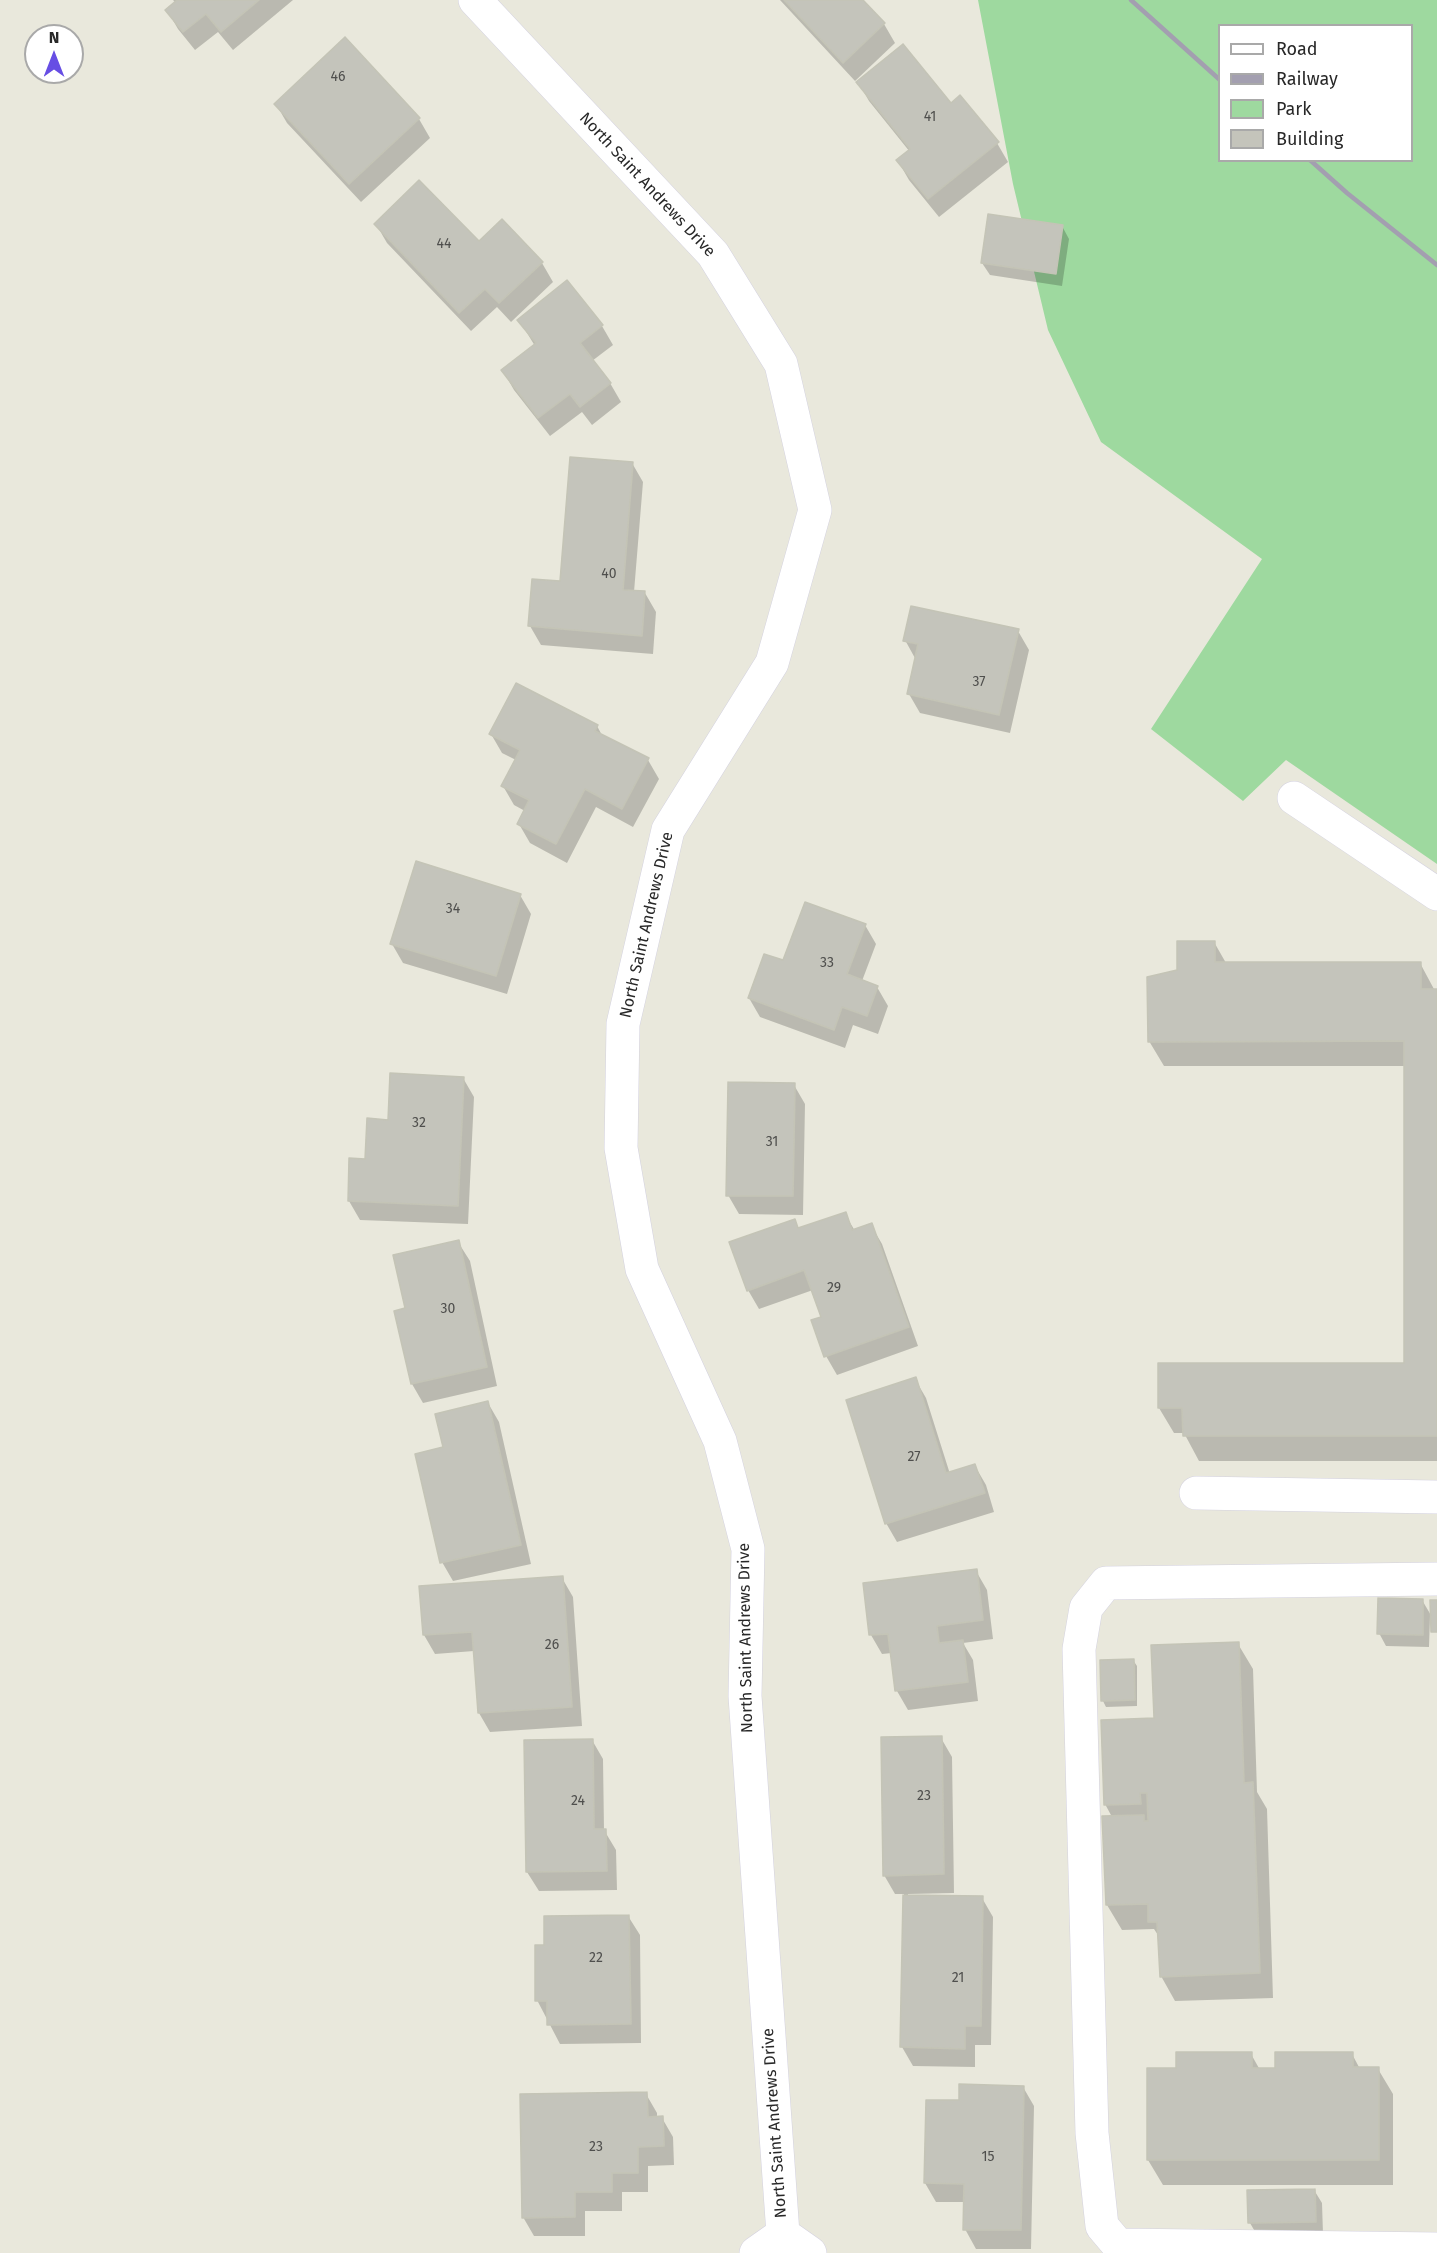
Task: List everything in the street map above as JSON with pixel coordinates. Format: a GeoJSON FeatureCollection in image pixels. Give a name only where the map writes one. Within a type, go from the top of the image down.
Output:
{"type":"FeatureCollection","features":[{"type":"Feature","properties":{"kind":"street","name":"North Saint Andrews Drive"},"geometry":{"type":"LineString","coordinates":[[475,0],[713,254],[781,364],[815,510],[772,663],[668,830],[623,1024],[621,1148],[642,1269],[720,1441],[748,1549],[745,1696],[783,2234],[810,2253]]}},
{"type":"Feature","properties":{"kind":"street"},"geometry":{"type":"LineString","coordinates":[[1294,798],[1437,894]]}},
{"type":"Feature","properties":{"kind":"street"},"geometry":{"type":"LineString","coordinates":[[1196,1493],[1437,1497]]}},
{"type":"Feature","properties":{"kind":"street"},"geometry":{"type":"LineString","coordinates":[[1429,2250],[1118,2245],[1102,2226],[1092,2133],[1079,1649],[1086,1608],[1106,1583],[1437,1580]]}},
{"type":"Feature","properties":{"kind":"street"},"geometry":{"type":"LineString","coordinates":[[756,2253],[783,2234]]}},
{"type":"Feature","properties":{"kind":"green space"},"geometry":{"type":"Polygon","coordinates":[[[978,0],[1437,0],[1437,864],[1286,760],[1243,801],[1151,729],[1262,559],[1101,442],[1048,330],[1013,184],[978,0]]]}},
{"type":"Feature","properties":{"kind":"building"},"geometry":{"type":"Polygon","coordinates":[[[177,0],[259,0],[221,32],[206,14],[183,32],[165,10],[177,0]]]}},
{"type":"Feature","properties":{"kind":"building"},"geometry":{"type":"Polygon","coordinates":[[[784,0],[863,0],[885,23],[843,63],[784,0]]]}},
{"type":"Feature","properties":{"kind":"building"},"geometry":{"type":"Polygon","coordinates":[[[345,37],[420,118],[349,184],[274,104],[345,37]]]}},
{"type":"Feature","properties":{"kind":"building"},"geometry":{"type":"Polygon","coordinates":[[[903,44],[951,103],[960,95],[999,142],[928,199],[896,160],[910,149],[856,82],[903,44]]]}},
{"type":"Feature","properties":{"kind":"building"},"geometry":{"type":"Polygon","coordinates":[[[419,180],[479,241],[502,219],[543,262],[499,303],[485,289],[459,313],[374,224],[419,180]]]}},
{"type":"Feature","properties":{"kind":"building"},"geometry":{"type":"Polygon","coordinates":[[[988,214],[1063,225],[1056,274],[981,263],[988,214]]]}},
{"type":"Feature","properties":{"kind":"building"},"geometry":{"type":"Polygon","coordinates":[[[567,280],[603,325],[580,343],[611,383],[580,407],[570,394],[538,418],[501,370],[536,343],[517,320],[567,280]]]}},
{"type":"Feature","properties":{"kind":"building"},"geometry":{"type":"Polygon","coordinates":[[[570,457],[633,462],[623,590],[645,591],[642,636],[528,626],[532,579],[560,581],[570,457]]]}},
{"type":"Feature","properties":{"kind":"building"},"geometry":{"type":"Polygon","coordinates":[[[911,606],[1019,629],[999,715],[907,694],[918,644],[903,641],[911,606]]]}},
{"type":"Feature","properties":{"kind":"building"},"geometry":{"type":"Polygon","coordinates":[[[516,683],[598,725],[595,731],[649,758],[622,809],[585,789],[556,844],[517,824],[529,800],[501,786],[520,750],[489,734],[516,683]]]}},
{"type":"Feature","properties":{"kind":"building"},"geometry":{"type":"Polygon","coordinates":[[[416,861],[521,894],[496,976],[390,944],[416,861]]]}},
{"type":"Feature","properties":{"kind":"building"},"geometry":{"type":"Polygon","coordinates":[[[805,902],[866,924],[847,974],[878,986],[867,1016],[842,1007],[834,1030],[748,998],[764,954],[783,960],[805,902]]]}},
{"type":"Feature","properties":{"kind":"building"},"geometry":{"type":"Polygon","coordinates":[[[1177,941],[1215,941],[1215,962],[1421,962],[1421,989],[1437,989],[1437,1436],[1183,1436],[1182,1408],[1158,1408],[1158,1363],[1404,1363],[1404,1041],[1148,1042],[1147,977],[1177,970],[1177,941]]]}},
{"type":"Feature","properties":{"kind":"building"},"geometry":{"type":"Polygon","coordinates":[[[390,1073],[464,1077],[458,1206],[348,1201],[349,1158],[365,1159],[367,1118],[388,1120],[390,1073]]]}},
{"type":"Feature","properties":{"kind":"building"},"geometry":{"type":"Polygon","coordinates":[[[728,1082],[795,1083],[793,1196],[726,1196],[728,1082]]]}},
{"type":"Feature","properties":{"kind":"building"},"geometry":{"type":"Polygon","coordinates":[[[846,1212],[852,1230],[872,1223],[909,1327],[824,1357],[811,1320],[821,1317],[804,1270],[747,1291],[729,1242],[795,1219],[798,1228],[846,1212]]]}},
{"type":"Feature","properties":{"kind":"building"},"geometry":{"type":"Polygon","coordinates":[[[459,1240],[487,1367],[411,1384],[394,1311],[405,1308],[393,1255],[459,1240]]]}},
{"type":"Feature","properties":{"kind":"building"},"geometry":{"type":"Polygon","coordinates":[[[916,1377],[946,1473],[975,1464],[985,1493],[885,1524],[846,1400],[916,1377]]]}},
{"type":"Feature","properties":{"kind":"building"},"geometry":{"type":"Polygon","coordinates":[[[488,1401],[521,1545],[440,1563],[415,1454],[443,1447],[435,1414],[488,1401]]]}},
{"type":"Feature","properties":{"kind":"building"},"geometry":{"type":"Polygon","coordinates":[[[977,1569],[983,1620],[937,1626],[939,1643],[963,1640],[968,1682],[895,1691],[888,1634],[869,1635],[863,1583],[977,1569]]]}},
{"type":"Feature","properties":{"kind":"building"},"geometry":{"type":"Polygon","coordinates":[[[563,1576],[572,1707],[478,1713],[472,1632],[423,1635],[419,1586],[563,1576]]]}},
{"type":"Feature","properties":{"kind":"building"},"geometry":{"type":"Polygon","coordinates":[[[1378,1598],[1423,1599],[1423,1635],[1377,1634],[1378,1598]]]}},
{"type":"Feature","properties":{"kind":"building"},"geometry":{"type":"Polygon","coordinates":[[[1430,1600],[1437,1600],[1437,1632],[1431,1632],[1430,1600]]]}},
{"type":"Feature","properties":{"kind":"building"},"geometry":{"type":"Polygon","coordinates":[[[1239,1642],[1244,1783],[1253,1782],[1260,1973],[1160,1977],[1157,1922],[1148,1922],[1148,1904],[1106,1905],[1102,1816],[1144,1815],[1144,1821],[1148,1821],[1147,1793],[1140,1793],[1141,1804],[1104,1805],[1101,1720],[1154,1718],[1151,1645],[1239,1642]]]}},
{"type":"Feature","properties":{"kind":"building"},"geometry":{"type":"Polygon","coordinates":[[[1134,1659],[1135,1700],[1101,1701],[1100,1660],[1134,1659]]]}},
{"type":"Feature","properties":{"kind":"building"},"geometry":{"type":"Polygon","coordinates":[[[942,1736],[944,1874],[883,1876],[881,1737],[942,1736]]]}},
{"type":"Feature","properties":{"kind":"building"},"geometry":{"type":"Polygon","coordinates":[[[593,1739],[594,1829],[606,1829],[607,1871],[526,1872],[524,1740],[593,1739]]]}},
{"type":"Feature","properties":{"kind":"building"},"geometry":{"type":"Polygon","coordinates":[[[903,1895],[983,1896],[981,2026],[965,2026],[965,2049],[900,2047],[903,1895]]]}},
{"type":"Feature","properties":{"kind":"building"},"geometry":{"type":"Polygon","coordinates":[[[629,1915],[631,2024],[547,2025],[547,2001],[535,2001],[535,1945],[544,1945],[544,1916],[629,1915]]]}},
{"type":"Feature","properties":{"kind":"building"},"geometry":{"type":"Polygon","coordinates":[[[1176,2052],[1252,2052],[1252,2068],[1275,2068],[1275,2052],[1353,2052],[1353,2067],[1379,2067],[1379,2160],[1147,2160],[1147,2068],[1176,2068],[1176,2052]]]}},
{"type":"Feature","properties":{"kind":"building"},"geometry":{"type":"Polygon","coordinates":[[[959,2084],[1024,2086],[1021,2230],[963,2230],[964,2184],[924,2183],[926,2100],[959,2100],[959,2084]]]}},
{"type":"Feature","properties":{"kind":"building"},"geometry":{"type":"Polygon","coordinates":[[[647,2092],[648,2117],[663,2116],[664,2146],[638,2147],[638,2173],[612,2173],[612,2192],[575,2192],[575,2217],[522,2218],[520,2094],[647,2092]]]}},
{"type":"Feature","properties":{"kind":"building"},"geometry":{"type":"Polygon","coordinates":[[[1315,2189],[1316,2222],[1248,2223],[1247,2190],[1315,2189]]]}},
{"type":"Feature","properties":{"kind":"railway"},"geometry":{"type":"LineString","coordinates":[[1131,0],[1218,78]]}},
{"type":"Feature","properties":{"kind":"railway"},"geometry":{"type":"LineString","coordinates":[[1312,162],[1437,265]]}}]}
